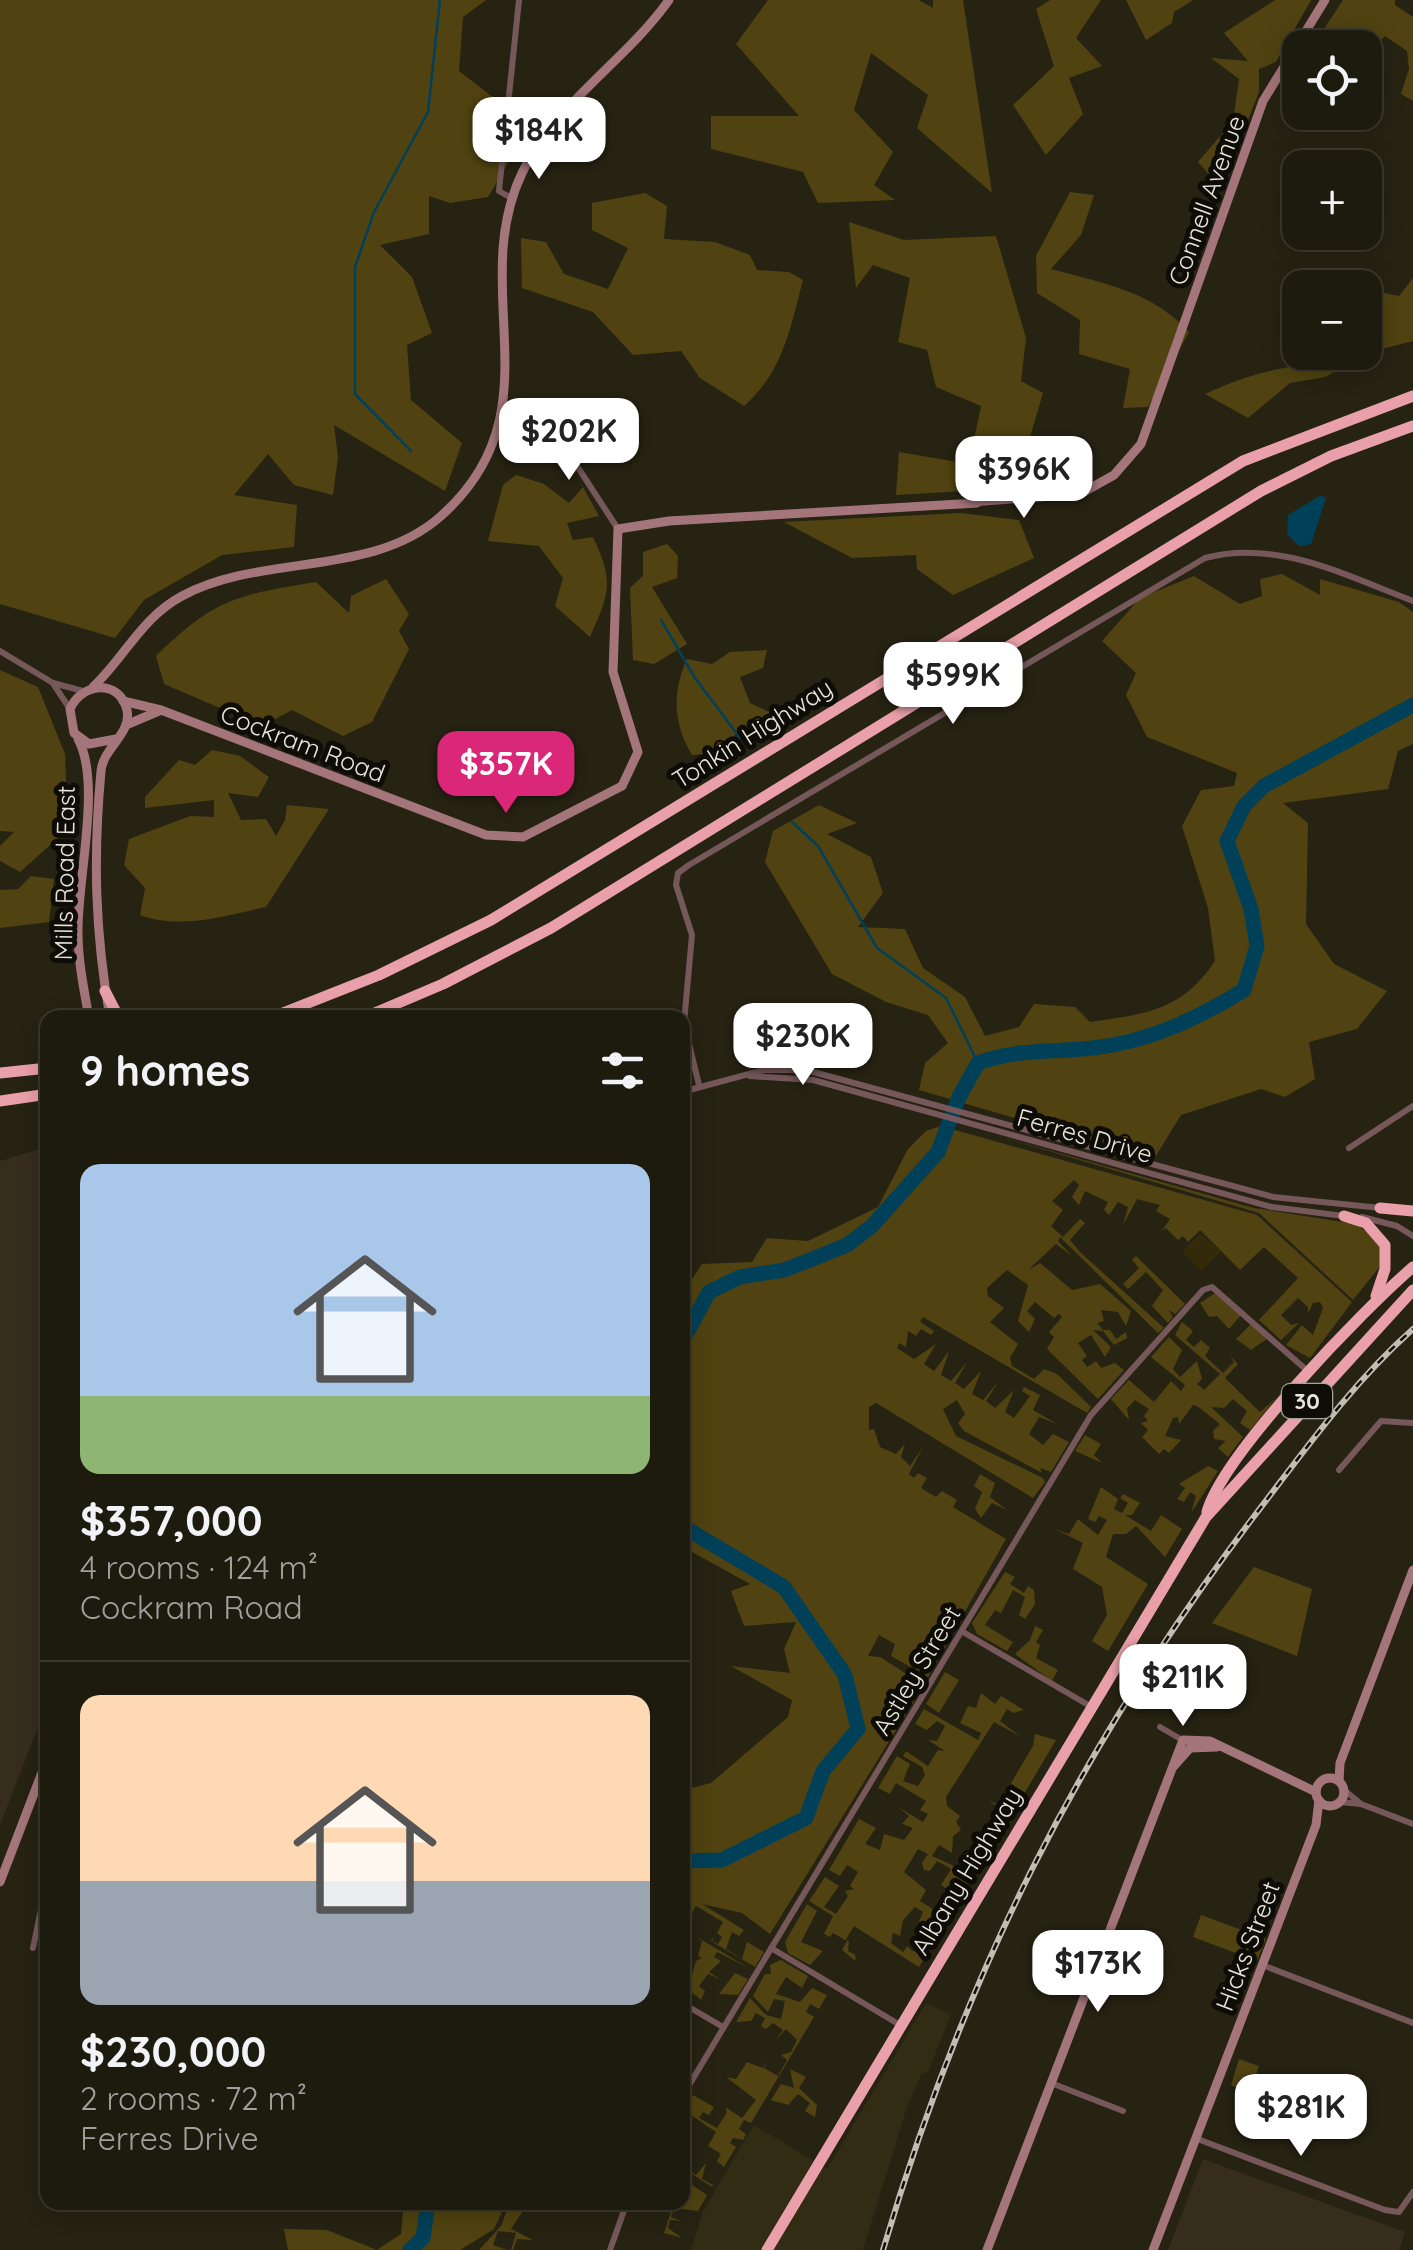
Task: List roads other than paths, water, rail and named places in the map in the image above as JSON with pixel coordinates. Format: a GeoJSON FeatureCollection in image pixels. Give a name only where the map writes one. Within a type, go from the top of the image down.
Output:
{"type":"FeatureCollection","features":[{"type":"Feature","properties":{"kind":"highway","name":"Tonkin Highway"},"geometry":{"type":"LineString","coordinates":[[291,1010],[365,982],[491,920],[1242,461],[1413,396]]}},
{"type":"Feature","properties":{"kind":"highway"},"geometry":{"type":"LineString","coordinates":[[382,1010],[443,984],[551,928],[1261,491],[1331,456],[1413,426]]}},
{"type":"Feature","properties":{"kind":"highway"},"geometry":{"type":"LineString","coordinates":[[105,991],[115,1010]]}},
{"type":"Feature","properties":{"kind":"highway"},"geometry":{"type":"LineString","coordinates":[[0,1073],[40,1067]]}},
{"type":"Feature","properties":{"kind":"highway"},"geometry":{"type":"LineString","coordinates":[[0,1102],[40,1095]]}},
{"type":"Feature","properties":{"kind":"highway"},"geometry":{"type":"LineString","coordinates":[[1380,1208],[1413,1214]]}},
{"type":"Feature","properties":{"kind":"highway"},"geometry":{"type":"LineString","coordinates":[[1344,1216],[1366,1223],[1385,1245],[1382,1286],[1368,1308]]}},
{"type":"Feature","properties":{"kind":"highway","name":"Albany Highway"},"geometry":{"type":"LineString","coordinates":[[1206,1516],[1211,1498],[1234,1464],[1368,1308],[1413,1268]]}},
{"type":"Feature","properties":{"kind":"highway","name":"Albany Highway"},"geometry":{"type":"LineString","coordinates":[[767,2250],[1206,1516],[1413,1290]]}},
{"type":"Feature","properties":{"kind":"street"},"geometry":{"type":"LineString","coordinates":[[512,198],[500,191],[519,0]]}},
{"type":"Feature","properties":{"kind":"street"},"geometry":{"type":"LineString","coordinates":[[70,708],[113,668],[130,640],[154,615],[212,582],[398,543],[440,517],[484,461],[498,427],[507,388],[501,245],[512,198],[534,151],[555,124],[654,22],[669,0]]}},
{"type":"Feature","properties":{"kind":"street","name":"Connell Avenue"},"geometry":{"type":"LineString","coordinates":[[618,529],[669,521],[1066,495],[1114,475],[1135,450],[1146,424],[1263,101],[1325,0]]}},
{"type":"Feature","properties":{"kind":"street"},"geometry":{"type":"LineString","coordinates":[[549,423],[618,529]]}},
{"type":"Feature","properties":{"kind":"street","name":"Cockram Road"},"geometry":{"type":"LineString","coordinates":[[121,699],[162,710],[486,835],[523,837],[622,786],[638,752],[612,672],[618,529]]}},
{"type":"Feature","properties":{"kind":"street"},"geometry":{"type":"LineString","coordinates":[[685,1010],[692,935],[676,885],[678,873],[1204,558],[1239,549],[1276,552],[1413,601]]}},
{"type":"Feature","properties":{"kind":"street"},"geometry":{"type":"LineString","coordinates":[[0,651],[53,683],[121,699]]}},
{"type":"Feature","properties":{"kind":"street"},"geometry":{"type":"LineString","coordinates":[[113,668],[126,726]]}},
{"type":"Feature","properties":{"kind":"street"},"geometry":{"type":"LineString","coordinates":[[53,683],[70,708],[74,732],[89,744],[116,739],[126,726],[162,710]]}},
{"type":"Feature","properties":{"kind":"street","name":"Mills Road East"},"geometry":{"type":"LineString","coordinates":[[74,732],[85,752],[87,797],[78,932],[88,1010]]}},
{"type":"Feature","properties":{"kind":"street","name":"Mills Road East"},"geometry":{"type":"LineString","coordinates":[[109,1010],[93,879],[102,760],[116,739]]}},
{"type":"Feature","properties":{"kind":"street"},"geometry":{"type":"LineString","coordinates":[[690,1048],[699,1085]]}},
{"type":"Feature","properties":{"kind":"street","name":"Ferres Drive"},"geometry":{"type":"LineString","coordinates":[[690,1089],[788,1068],[861,1082],[1272,1207],[1371,1218],[1413,1236]]}},
{"type":"Feature","properties":{"kind":"street","name":"Ferres Drive"},"geometry":{"type":"LineString","coordinates":[[744,1075],[803,1078],[1273,1197],[1380,1208]]}},
{"type":"Feature","properties":{"kind":"street"},"geometry":{"type":"LineString","coordinates":[[1349,1148],[1413,1106]]}},
{"type":"Feature","properties":{"kind":"street","name":"Astley Street"},"geometry":{"type":"LineString","coordinates":[[690,2083],[1091,1415],[1203,1290],[1212,1287],[1310,1374]]}},
{"type":"Feature","properties":{"kind":"street"},"geometry":{"type":"LineString","coordinates":[[1339,1470],[1381,1421],[1413,1423]]}},
{"type":"Feature","properties":{"kind":"street"},"geometry":{"type":"LineString","coordinates":[[1325,1779],[1340,1763],[1413,1570]]}},
{"type":"Feature","properties":{"kind":"street"},"geometry":{"type":"LineString","coordinates":[[963,1632],[1090,1706]]}},
{"type":"Feature","properties":{"kind":"street"},"geometry":{"type":"LineString","coordinates":[[1160,1726],[1188,1743]]}},
{"type":"Feature","properties":{"kind":"street"},"geometry":{"type":"LineString","coordinates":[[987,2250],[1173,1767],[1188,1743],[1198,1738],[1298,1780],[1318,1796],[1337,1803],[1361,1804],[1413,1824]]}},
{"type":"Feature","properties":{"kind":"street"},"geometry":{"type":"LineString","coordinates":[[1337,1803],[1340,1763]]}},
{"type":"Feature","properties":{"kind":"street"},"geometry":{"type":"LineString","coordinates":[[0,1882],[40,1778]]}},
{"type":"Feature","properties":{"kind":"street"},"geometry":{"type":"LineString","coordinates":[[1298,1780],[1325,1779],[1341,1785],[1361,1804]]}},
{"type":"Feature","properties":{"kind":"street","name":"Hicks Street"},"geometry":{"type":"LineString","coordinates":[[1153,2250],[1316,1825],[1318,1796],[1325,1779]]}},
{"type":"Feature","properties":{"kind":"street","name":"Hicks Street"},"geometry":{"type":"LineString","coordinates":[[1316,1825],[1337,1803]]}},
{"type":"Feature","properties":{"kind":"street"},"geometry":{"type":"LineString","coordinates":[[33,1948],[40,1914]]}},
{"type":"Feature","properties":{"kind":"street"},"geometry":{"type":"LineString","coordinates":[[772,1948],[900,2024]]}},
{"type":"Feature","properties":{"kind":"street"},"geometry":{"type":"LineString","coordinates":[[1260,1965],[1413,2022]]}},
{"type":"Feature","properties":{"kind":"street"},"geometry":{"type":"LineString","coordinates":[[690,2007],[722,2028]]}},
{"type":"Feature","properties":{"kind":"street"},"geometry":{"type":"LineString","coordinates":[[1052,2083],[1123,2111]]}},
{"type":"Feature","properties":{"kind":"street"},"geometry":{"type":"LineString","coordinates":[[1195,2138],[1399,2212],[1413,2192]]}},
{"type":"Feature","properties":{"kind":"street"},"geometry":{"type":"LineString","coordinates":[[610,2250],[624,2210]]}},
{"type":"Feature","properties":{"kind":"water"},"geometry":{"type":"Polygon","coordinates":[[[1321,495],[1326,498],[1311,544],[1299,546],[1287,534],[1288,515],[1321,495]]]}},
{"type":"Feature","properties":{"kind":"waterway"},"geometry":{"type":"LineString","coordinates":[[411,451],[355,394],[355,267],[374,212],[428,112],[440,0]]}},
{"type":"Feature","properties":{"kind":"waterway"},"geometry":{"type":"LineString","coordinates":[[661,620],[695,678],[740,738]]}},
{"type":"Feature","properties":{"kind":"waterway"},"geometry":{"type":"LineString","coordinates":[[690,1327],[709,1292],[740,1277],[784,1270],[810,1260],[847,1245],[872,1226],[938,1152],[959,1097],[978,1063],[1022,1053],[1113,1045],[1153,1035],[1244,990],[1257,946],[1251,909],[1227,841],[1244,806],[1264,786],[1413,705]]}},
{"type":"Feature","properties":{"kind":"waterway"},"geometry":{"type":"LineString","coordinates":[[792,822],[818,846],[877,948],[946,998],[978,1063]]}},
{"type":"Feature","properties":{"kind":"waterway"},"geometry":{"type":"LineString","coordinates":[[690,1531],[784,1587],[845,1675],[858,1729],[823,1771],[806,1818],[722,1860],[690,1861]]}},
{"type":"Feature","properties":{"kind":"waterway"},"geometry":{"type":"LineString","coordinates":[[410,2250],[423,2238],[427,2210]]}},
{"type":"Feature","properties":{"kind":"railway"},"geometry":{"type":"LineString","coordinates":[[883,2250],[951,2051],[1033,1867],[1080,1779],[1132,1692],[1252,1519],[1348,1396],[1413,1329]]}}]}
